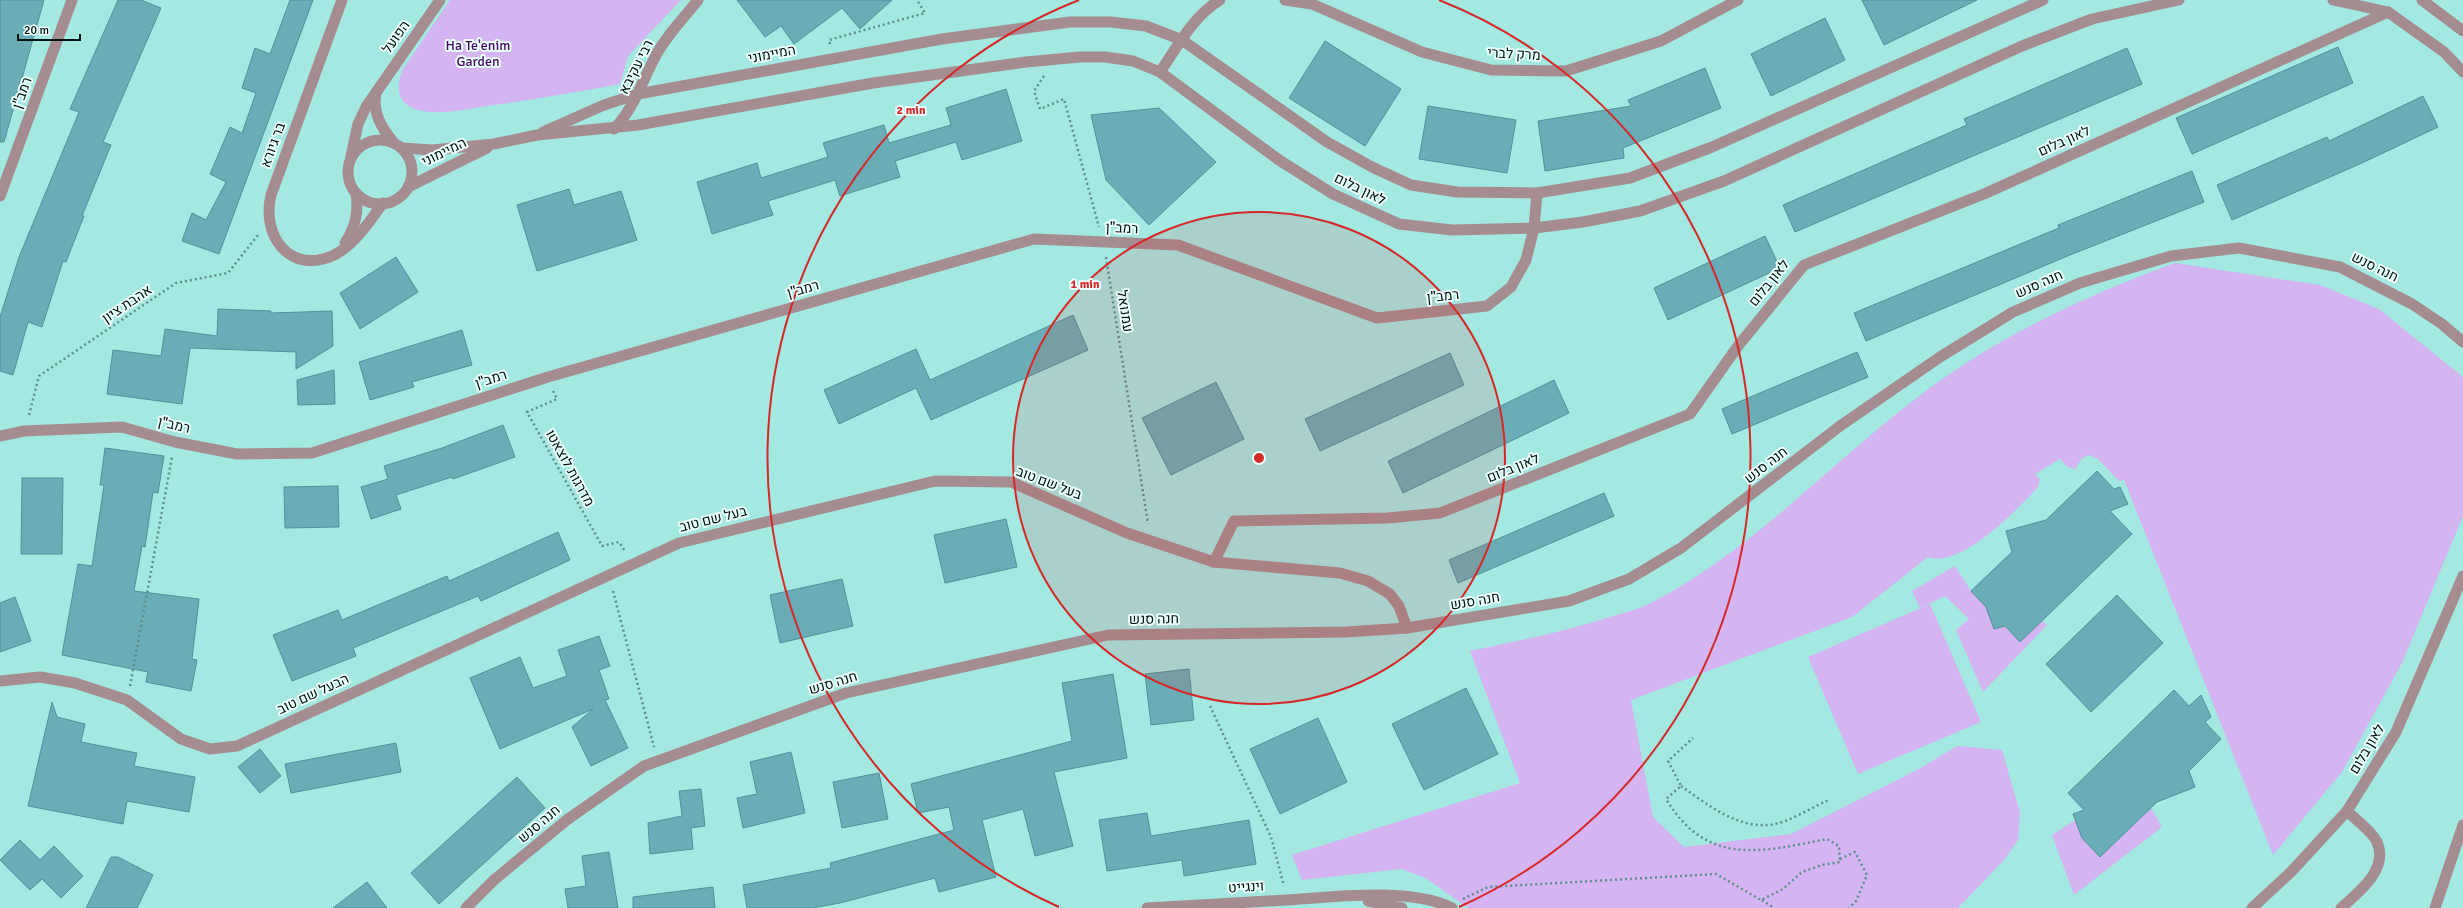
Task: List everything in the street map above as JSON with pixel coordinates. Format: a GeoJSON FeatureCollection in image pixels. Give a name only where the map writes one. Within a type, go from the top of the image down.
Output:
{"type":"FeatureCollection","features":[{"type":"Feature","properties":{"kind":"street","name":"רמב\"ן"},"geometry":{"type":"LineString","coordinates":[[0,196],[72,0]]}},
{"type":"Feature","properties":{"kind":"street","name":"בר גיורא"},"geometry":{"type":"LineString","coordinates":[[342,0],[271,195],[267,209],[268,223],[277,242],[293,256],[313,260],[334,256],[353,240],[383,203]]}},
{"type":"Feature","properties":{"kind":"street","name":"הפועל"},"geometry":{"type":"LineString","coordinates":[[351,158],[358,124],[376,90],[440,0]]}},
{"type":"Feature","properties":{"kind":"street","name":"רבי עקיבא"},"geometry":{"type":"LineString","coordinates":[[614,128],[625,117],[638,94],[654,59],[698,0]]}},
{"type":"Feature","properties":{"kind":"street"},"geometry":{"type":"LineString","coordinates":[[1160,72],[1196,19],[1209,6],[1220,0]]}},
{"type":"Feature","properties":{"kind":"street","name":"מרק לברי"},"geometry":{"type":"LineString","coordinates":[[1285,0],[1312,4],[1422,52],[1491,70],[1566,71],[1661,41],[1738,0]]}},
{"type":"Feature","properties":{"kind":"street","name":"לאון בלום"},"geometry":{"type":"LineString","coordinates":[[1019,28],[1070,22],[1111,22],[1146,26],[1182,40],[1327,142],[1412,185],[1457,192],[1537,193],[1630,178],[1712,147],[2043,0]]}},
{"type":"Feature","properties":{"kind":"street","name":"לאון בלום"},"geometry":{"type":"LineString","coordinates":[[1026,62],[1105,57],[1132,61],[1160,72],[1235,128],[1327,190],[1399,224],[1452,230],[1534,228],[1583,222],[1640,211],[1710,186],[2029,43],[2092,19],[2179,0]]}},
{"type":"Feature","properties":{"kind":"street"},"geometry":{"type":"LineString","coordinates":[[2332,0],[2388,12],[2444,52],[2463,72]]}},
{"type":"Feature","properties":{"kind":"street"},"geometry":{"type":"LineString","coordinates":[[2422,0],[2463,31]]}},
{"type":"Feature","properties":{"kind":"street","name":"לאון בלום"},"geometry":{"type":"LineString","coordinates":[[1214,562],[1234,521],[1388,518],[1440,513],[1690,414],[1738,346],[1804,265],[1984,194],[2388,12]]}},
{"type":"Feature","properties":{"kind":"street","name":"המיימוני"},"geometry":{"type":"LineString","coordinates":[[537,135],[604,105],[638,94],[832,58],[1019,28]]}},
{"type":"Feature","properties":{"kind":"street","name":"המיימוני"},"geometry":{"type":"LineString","coordinates":[[398,146],[432,150],[494,144],[537,135],[614,128],[873,83],[1026,62]]}},
{"type":"Feature","properties":{"kind":"street"},"geometry":{"type":"LineString","coordinates":[[356,193],[373,203],[383,203],[397,198],[408,187],[411,166],[408,157],[380,125],[376,115],[376,90]]}},
{"type":"Feature","properties":{"kind":"street"},"geometry":{"type":"LineString","coordinates":[[334,256],[346,241],[352,229],[357,210],[356,193],[348,177],[351,158],[360,147],[373,140],[398,146]]}},
{"type":"Feature","properties":{"kind":"street","name":"המיימוני"},"geometry":{"type":"LineString","coordinates":[[408,187],[494,144]]}},
{"type":"Feature","properties":{"kind":"street","name":"רמב\"ן"},"geometry":{"type":"LineString","coordinates":[[0,436],[24,431],[122,427],[175,442],[237,454],[312,453],[548,377],[1034,239],[1178,245],[1377,318],[1487,306],[1511,287],[1526,260],[1534,228],[1537,193]]}},
{"type":"Feature","properties":{"kind":"street","name":"חנה סנש"},"geometry":{"type":"LineString","coordinates":[[466,908],[494,880],[568,819],[644,766],[846,694],[1108,635],[1346,632],[1407,628],[1569,600],[1630,580],[1681,548],[1840,426],[1940,357],[2013,312],[2080,282],[2171,256],[2239,248],[2340,267],[2400,297],[2442,324],[2463,342]]}},
{"type":"Feature","properties":{"kind":"street","name":"חנה סנש"},"geometry":{"type":"LineString","coordinates":[[2442,324],[2463,331]]}},
{"type":"Feature","properties":{"kind":"street","name":"בעל שם טוב"},"geometry":{"type":"LineString","coordinates":[[632,564],[679,543],[935,481],[1011,482],[1127,532],[1214,562],[1340,573],[1368,581],[1390,594],[1399,606],[1407,628]]}},
{"type":"Feature","properties":{"kind":"street","name":"הבעל שם טוב"},"geometry":{"type":"LineString","coordinates":[[0,681],[40,677],[75,683],[127,700],[181,739],[210,749],[237,746],[632,564]]}},
{"type":"Feature","properties":{"kind":"street","name":"לאון בלום"},"geometry":{"type":"LineString","coordinates":[[2252,908],[2291,872],[2348,811],[2396,732],[2463,576]]}},
{"type":"Feature","properties":{"kind":"street"},"geometry":{"type":"LineString","coordinates":[[2341,908],[2360,891],[2376,872],[2380,854],[2377,842],[2348,811]]}},
{"type":"Feature","properties":{"kind":"street"},"geometry":{"type":"LineString","coordinates":[[2435,908],[2463,825]]}},
{"type":"Feature","properties":{"kind":"street","name":"וינגייט"},"geometry":{"type":"LineString","coordinates":[[1346,896],[1402,908]]}},
{"type":"Feature","properties":{"kind":"street","name":"וינגייט"},"geometry":{"type":"LineString","coordinates":[[1147,908],[1346,896],[1395,896],[1450,907]]}},
{"type":"Feature","properties":{"kind":"path"},"geometry":{"type":"LineString","coordinates":[[832,58],[829,40],[925,14],[917,0]]}},
{"type":"Feature","properties":{"kind":"path","name":"עמנואל"},"geometry":{"type":"LineString","coordinates":[[1056,59],[1034,91],[1040,109],[1064,99],[1103,242],[1151,541]]}},
{"type":"Feature","properties":{"kind":"path","name":"אהבת ציון"},"geometry":{"type":"LineString","coordinates":[[24,431],[39,376],[176,283],[228,273],[268,223]]}},
{"type":"Feature","properties":{"kind":"path","name":"מדרגות לוצאטו"},"geometry":{"type":"LineString","coordinates":[[548,377],[557,399],[527,412],[602,546],[619,542],[632,564]]}},
{"type":"Feature","properties":{"kind":"path"},"geometry":{"type":"LineString","coordinates":[[127,700],[175,442]]}},
{"type":"Feature","properties":{"kind":"path"},"geometry":{"type":"LineString","coordinates":[[608,574],[658,761]]}},
{"type":"Feature","properties":{"kind":"path"},"geometry":{"type":"LineString","coordinates":[[1210,706],[1271,837],[1288,900]]}},
{"type":"Feature","properties":{"kind":"path"},"geometry":{"type":"LineString","coordinates":[[1693,738],[1668,761],[1681,786],[1712,808],[1734,819],[1757,824],[1776,824],[1829,800]]}},
{"type":"Feature","properties":{"kind":"path"},"geometry":{"type":"LineString","coordinates":[[1681,786],[1666,799],[1678,819],[1696,835],[1732,850],[1764,851],[1828,839],[1839,846],[1840,859]]}},
{"type":"Feature","properties":{"kind":"path"},"geometry":{"type":"LineString","coordinates":[[1761,900],[1783,888],[1802,872],[1822,865],[1840,862],[1840,859],[1855,852],[1867,875],[1856,901],[1849,908]]}},
{"type":"Feature","properties":{"kind":"path"},"geometry":{"type":"LineString","coordinates":[[1450,907],[1488,887],[1716,874],[1774,908]]}},
{"type":"Feature","properties":{"kind":"green space","name":"Ha Te'enim Garden"},"geometry":{"type":"Polygon","coordinates":[[[450,0],[681,0],[628,56],[620,84],[454,111],[434,112],[415,109],[404,102],[401,97],[399,92],[399,81],[403,69],[450,0]]]}},
{"type":"Feature","properties":{"kind":"green space"},"geometry":{"type":"Polygon","coordinates":[[[2175,263],[2320,285],[2379,309],[2463,377],[2463,516],[2402,663],[2342,772],[2273,855],[2124,480],[2119,481],[2098,459],[2089,455],[2082,458],[2075,469],[2068,467],[2060,459],[2035,474],[2040,479],[2038,487],[2017,509],[1988,535],[1972,546],[1956,554],[1941,558],[1928,557],[1852,617],[1631,700],[1653,817],[1684,847],[1791,834],[1919,769],[1957,746],[2002,750],[2020,812],[2018,840],[2004,860],[1958,908],[1468,908],[1427,879],[1402,869],[1302,880],[1292,855],[1520,783],[1470,651],[1575,627],[1635,610],[1649,604],[1686,583],[1755,534],[1884,424],[1947,376],[2009,337],[2041,320],[2074,304],[2175,263]]]}},
{"type":"Feature","properties":{"kind":"green space"},"geometry":{"type":"Polygon","coordinates":[[[1955,566],[1971,591],[1992,612],[1989,614],[1994,629],[2005,626],[2020,641],[2042,620],[2047,625],[1983,692],[1956,630],[1969,619],[1945,596],[1920,608],[1912,591],[1955,566]]]}},
{"type":"Feature","properties":{"kind":"green space"},"geometry":{"type":"Polygon","coordinates":[[[1930,604],[1981,722],[1858,774],[1808,657],[1930,604]]]}},
{"type":"Feature","properties":{"kind":"green space"},"geometry":{"type":"Polygon","coordinates":[[[2151,808],[2162,827],[2074,895],[2052,835],[2075,820],[2082,838],[2100,857],[2151,808]]]}},
{"type":"Feature","properties":{"kind":"building"},"geometry":{"type":"Polygon","coordinates":[[[0,0],[44,0],[4,142],[0,142],[0,0]]]}},
{"type":"Feature","properties":{"kind":"building"},"geometry":{"type":"Polygon","coordinates":[[[118,0],[141,0],[161,8],[103,142],[111,145],[82,216],[84,216],[66,262],[63,261],[42,327],[28,322],[13,375],[0,371],[0,317],[19,257],[79,112],[70,109],[118,0]]]}},
{"type":"Feature","properties":{"kind":"building"},"geometry":{"type":"Polygon","coordinates":[[[290,0],[313,0],[219,254],[182,241],[192,213],[206,220],[226,182],[210,174],[230,127],[242,133],[256,93],[242,88],[255,48],[270,54],[290,0]]]}},
{"type":"Feature","properties":{"kind":"building"},"geometry":{"type":"Polygon","coordinates":[[[737,0],[892,0],[860,29],[842,8],[794,44],[781,26],[765,37],[737,0]]]}},
{"type":"Feature","properties":{"kind":"building"},"geometry":{"type":"Polygon","coordinates":[[[1862,0],[1977,0],[1884,45],[1862,0]]]}},
{"type":"Feature","properties":{"kind":"building"},"geometry":{"type":"Polygon","coordinates":[[[1825,18],[1845,60],[1771,96],[1751,54],[1825,18]]]}},
{"type":"Feature","properties":{"kind":"building"},"geometry":{"type":"Polygon","coordinates":[[[1325,41],[1401,89],[1365,146],[1289,98],[1325,41]]]}},
{"type":"Feature","properties":{"kind":"building"},"geometry":{"type":"Polygon","coordinates":[[[2338,47],[2353,83],[2192,154],[2176,118],[2338,47]]]}},
{"type":"Feature","properties":{"kind":"building"},"geometry":{"type":"Polygon","coordinates":[[[2127,48],[2142,84],[1795,232],[1783,205],[1967,125],[1964,119],[2127,48]]]}},
{"type":"Feature","properties":{"kind":"building"},"geometry":{"type":"Polygon","coordinates":[[[1705,68],[1721,108],[1623,148],[1624,158],[1545,171],[1538,121],[1631,106],[1628,100],[1705,68]]]}},
{"type":"Feature","properties":{"kind":"building"},"geometry":{"type":"Polygon","coordinates":[[[1006,89],[1022,141],[962,160],[956,142],[895,161],[900,177],[840,196],[835,180],[768,201],[773,215],[712,234],[697,182],[757,163],[761,178],[828,157],[823,143],[884,125],[889,143],[951,125],[946,108],[1006,89]]]}},
{"type":"Feature","properties":{"kind":"building"},"geometry":{"type":"Polygon","coordinates":[[[2423,96],[2438,127],[2362,163],[2232,220],[2217,185],[2327,137],[2329,141],[2423,96]]]}},
{"type":"Feature","properties":{"kind":"building"},"geometry":{"type":"Polygon","coordinates":[[[1428,106],[1516,120],[1507,173],[1419,159],[1428,106]]]}},
{"type":"Feature","properties":{"kind":"building"},"geometry":{"type":"Polygon","coordinates":[[[1159,108],[1216,162],[1149,225],[1106,180],[1091,115],[1159,108]]]}},
{"type":"Feature","properties":{"kind":"building"},"geometry":{"type":"Polygon","coordinates":[[[2192,171],[2204,202],[2070,255],[1866,341],[1854,313],[2059,228],[2058,225],[2192,171]]]}},
{"type":"Feature","properties":{"kind":"building"},"geometry":{"type":"Polygon","coordinates":[[[569,189],[574,205],[621,191],[637,240],[537,271],[517,205],[569,189]]]}},
{"type":"Feature","properties":{"kind":"building"},"geometry":{"type":"Polygon","coordinates":[[[1765,236],[1780,268],[1668,320],[1654,288],[1765,236]]]}},
{"type":"Feature","properties":{"kind":"building"},"geometry":{"type":"Polygon","coordinates":[[[396,257],[418,292],[360,329],[340,293],[396,257]]]}},
{"type":"Feature","properties":{"kind":"building"},"geometry":{"type":"Polygon","coordinates":[[[218,309],[271,311],[271,313],[332,311],[333,346],[296,369],[296,352],[190,348],[182,404],[107,394],[113,350],[161,356],[165,329],[217,336],[218,309]]]}},
{"type":"Feature","properties":{"kind":"building"},"geometry":{"type":"Polygon","coordinates":[[[1073,315],[1088,350],[931,420],[916,388],[839,424],[824,390],[916,349],[930,380],[1073,315]]]}},
{"type":"Feature","properties":{"kind":"building"},"geometry":{"type":"Polygon","coordinates":[[[462,330],[472,365],[412,382],[414,387],[370,400],[359,362],[462,330]]]}},
{"type":"Feature","properties":{"kind":"building"},"geometry":{"type":"Polygon","coordinates":[[[1857,352],[1868,377],[1732,434],[1722,409],[1857,352]]]}},
{"type":"Feature","properties":{"kind":"building"},"geometry":{"type":"Polygon","coordinates":[[[1450,353],[1464,385],[1320,451],[1305,419],[1450,353]]]}},
{"type":"Feature","properties":{"kind":"building"},"geometry":{"type":"Polygon","coordinates":[[[334,370],[335,404],[298,405],[297,380],[334,370]]]}},
{"type":"Feature","properties":{"kind":"building"},"geometry":{"type":"Polygon","coordinates":[[[1554,380],[1569,413],[1403,493],[1388,461],[1554,380]]]}},
{"type":"Feature","properties":{"kind":"building"},"geometry":{"type":"Polygon","coordinates":[[[1216,382],[1244,439],[1171,475],[1142,418],[1216,382]]]}},
{"type":"Feature","properties":{"kind":"building"},"geometry":{"type":"Polygon","coordinates":[[[503,425],[515,457],[453,479],[452,477],[396,495],[401,509],[371,519],[361,487],[388,479],[384,466],[442,448],[503,425]]]}},
{"type":"Feature","properties":{"kind":"building"},"geometry":{"type":"Polygon","coordinates":[[[105,448],[164,456],[158,493],[153,492],[145,547],[142,546],[134,591],[199,599],[192,659],[197,660],[191,691],[146,682],[148,672],[62,655],[78,564],[92,566],[104,485],[100,485],[105,448]]]}},
{"type":"Feature","properties":{"kind":"building"},"geometry":{"type":"Polygon","coordinates":[[[2097,471],[2114,489],[2120,487],[2128,504],[2110,511],[2132,534],[2020,642],[2005,626],[1994,629],[1986,607],[1971,591],[2012,552],[2006,531],[2046,520],[2097,471]]]}},
{"type":"Feature","properties":{"kind":"building"},"geometry":{"type":"Polygon","coordinates":[[[22,478],[63,478],[62,554],[21,554],[22,478]]]}},
{"type":"Feature","properties":{"kind":"building"},"geometry":{"type":"Polygon","coordinates":[[[338,486],[339,527],[285,528],[284,487],[338,486]]]}},
{"type":"Feature","properties":{"kind":"building"},"geometry":{"type":"Polygon","coordinates":[[[1604,493],[1614,516],[1458,583],[1449,560],[1604,493]]]}},
{"type":"Feature","properties":{"kind":"building"},"geometry":{"type":"Polygon","coordinates":[[[1006,519],[1017,567],[945,583],[934,535],[1006,519]]]}},
{"type":"Feature","properties":{"kind":"building"},"geometry":{"type":"Polygon","coordinates":[[[558,532],[570,560],[481,601],[478,596],[353,648],[356,656],[292,681],[273,635],[338,610],[342,620],[447,576],[449,581],[558,532]]]}},
{"type":"Feature","properties":{"kind":"building"},"geometry":{"type":"Polygon","coordinates":[[[842,579],[853,626],[780,643],[770,595],[842,579]]]}},
{"type":"Feature","properties":{"kind":"building"},"geometry":{"type":"Polygon","coordinates":[[[2117,595],[2163,643],[2091,712],[2046,664],[2117,595]]]}},
{"type":"Feature","properties":{"kind":"building"},"geometry":{"type":"Polygon","coordinates":[[[15,597],[31,641],[0,652],[0,603],[15,597]]]}},
{"type":"Feature","properties":{"kind":"building"},"geometry":{"type":"Polygon","coordinates":[[[599,636],[610,666],[599,670],[609,699],[605,700],[628,748],[591,766],[572,727],[593,709],[500,749],[470,678],[520,657],[533,688],[567,676],[558,650],[599,636]]]}},
{"type":"Feature","properties":{"kind":"building"},"geometry":{"type":"Polygon","coordinates":[[[1189,669],[1194,720],[1151,725],[1145,674],[1189,669]]]}},
{"type":"Feature","properties":{"kind":"building"},"geometry":{"type":"Polygon","coordinates":[[[1113,674],[1127,758],[1054,772],[1073,846],[1035,856],[1023,809],[982,820],[996,877],[939,892],[935,878],[840,903],[812,908],[747,908],[743,885],[831,868],[830,863],[954,830],[949,807],[918,813],[911,784],[1072,741],[1062,683],[1113,674]]]}},
{"type":"Feature","properties":{"kind":"building"},"geometry":{"type":"Polygon","coordinates":[[[1466,688],[1498,754],[1424,790],[1392,724],[1466,688]]]}},
{"type":"Feature","properties":{"kind":"building"},"geometry":{"type":"Polygon","coordinates":[[[2174,690],[2189,706],[2201,695],[2211,717],[2205,722],[2221,739],[2189,771],[2195,787],[2157,802],[2100,857],[2082,838],[2073,814],[2084,810],[2068,793],[2174,690]]]}},
{"type":"Feature","properties":{"kind":"building"},"geometry":{"type":"Polygon","coordinates":[[[52,702],[57,717],[85,724],[81,742],[137,753],[134,766],[195,777],[189,812],[127,801],[123,824],[28,806],[52,702]]]}},
{"type":"Feature","properties":{"kind":"building"},"geometry":{"type":"Polygon","coordinates":[[[1318,718],[1347,782],[1280,814],[1250,749],[1318,718]]]}},
{"type":"Feature","properties":{"kind":"building"},"geometry":{"type":"Polygon","coordinates":[[[396,743],[401,772],[291,793],[285,764],[396,743]]]}},
{"type":"Feature","properties":{"kind":"building"},"geometry":{"type":"Polygon","coordinates":[[[260,749],[281,776],[260,793],[238,767],[260,749]]]}},
{"type":"Feature","properties":{"kind":"building"},"geometry":{"type":"Polygon","coordinates":[[[791,752],[805,813],[743,828],[737,798],[757,794],[750,762],[791,752]]]}},
{"type":"Feature","properties":{"kind":"building"},"geometry":{"type":"Polygon","coordinates":[[[879,773],[888,819],[842,828],[833,782],[879,773]]]}},
{"type":"Feature","properties":{"kind":"building"},"geometry":{"type":"Polygon","coordinates":[[[517,777],[545,808],[439,904],[411,873],[517,777]]]}},
{"type":"Feature","properties":{"kind":"building"},"geometry":{"type":"Polygon","coordinates":[[[701,789],[705,826],[691,828],[693,849],[650,854],[648,823],[682,816],[679,791],[701,789]]]}},
{"type":"Feature","properties":{"kind":"building"},"geometry":{"type":"Polygon","coordinates":[[[1147,813],[1151,836],[1249,820],[1256,864],[1184,876],[1182,860],[1107,871],[1099,820],[1147,813]]]}},
{"type":"Feature","properties":{"kind":"building"},"geometry":{"type":"Polygon","coordinates":[[[20,840],[40,860],[54,846],[83,876],[61,898],[42,879],[30,890],[0,860],[20,840]]]}},
{"type":"Feature","properties":{"kind":"building"},"geometry":{"type":"Polygon","coordinates":[[[609,852],[618,908],[568,908],[565,889],[586,886],[582,856],[609,852]]]}},
{"type":"Feature","properties":{"kind":"building"},"geometry":{"type":"Polygon","coordinates":[[[111,857],[118,857],[153,875],[137,908],[86,908],[111,857]]]}},
{"type":"Feature","properties":{"kind":"building"},"geometry":{"type":"Polygon","coordinates":[[[367,882],[387,908],[333,908],[367,882]]]}},
{"type":"Feature","properties":{"kind":"building"},"geometry":{"type":"Polygon","coordinates":[[[713,887],[715,908],[633,908],[633,897],[713,887]]]}}]}
